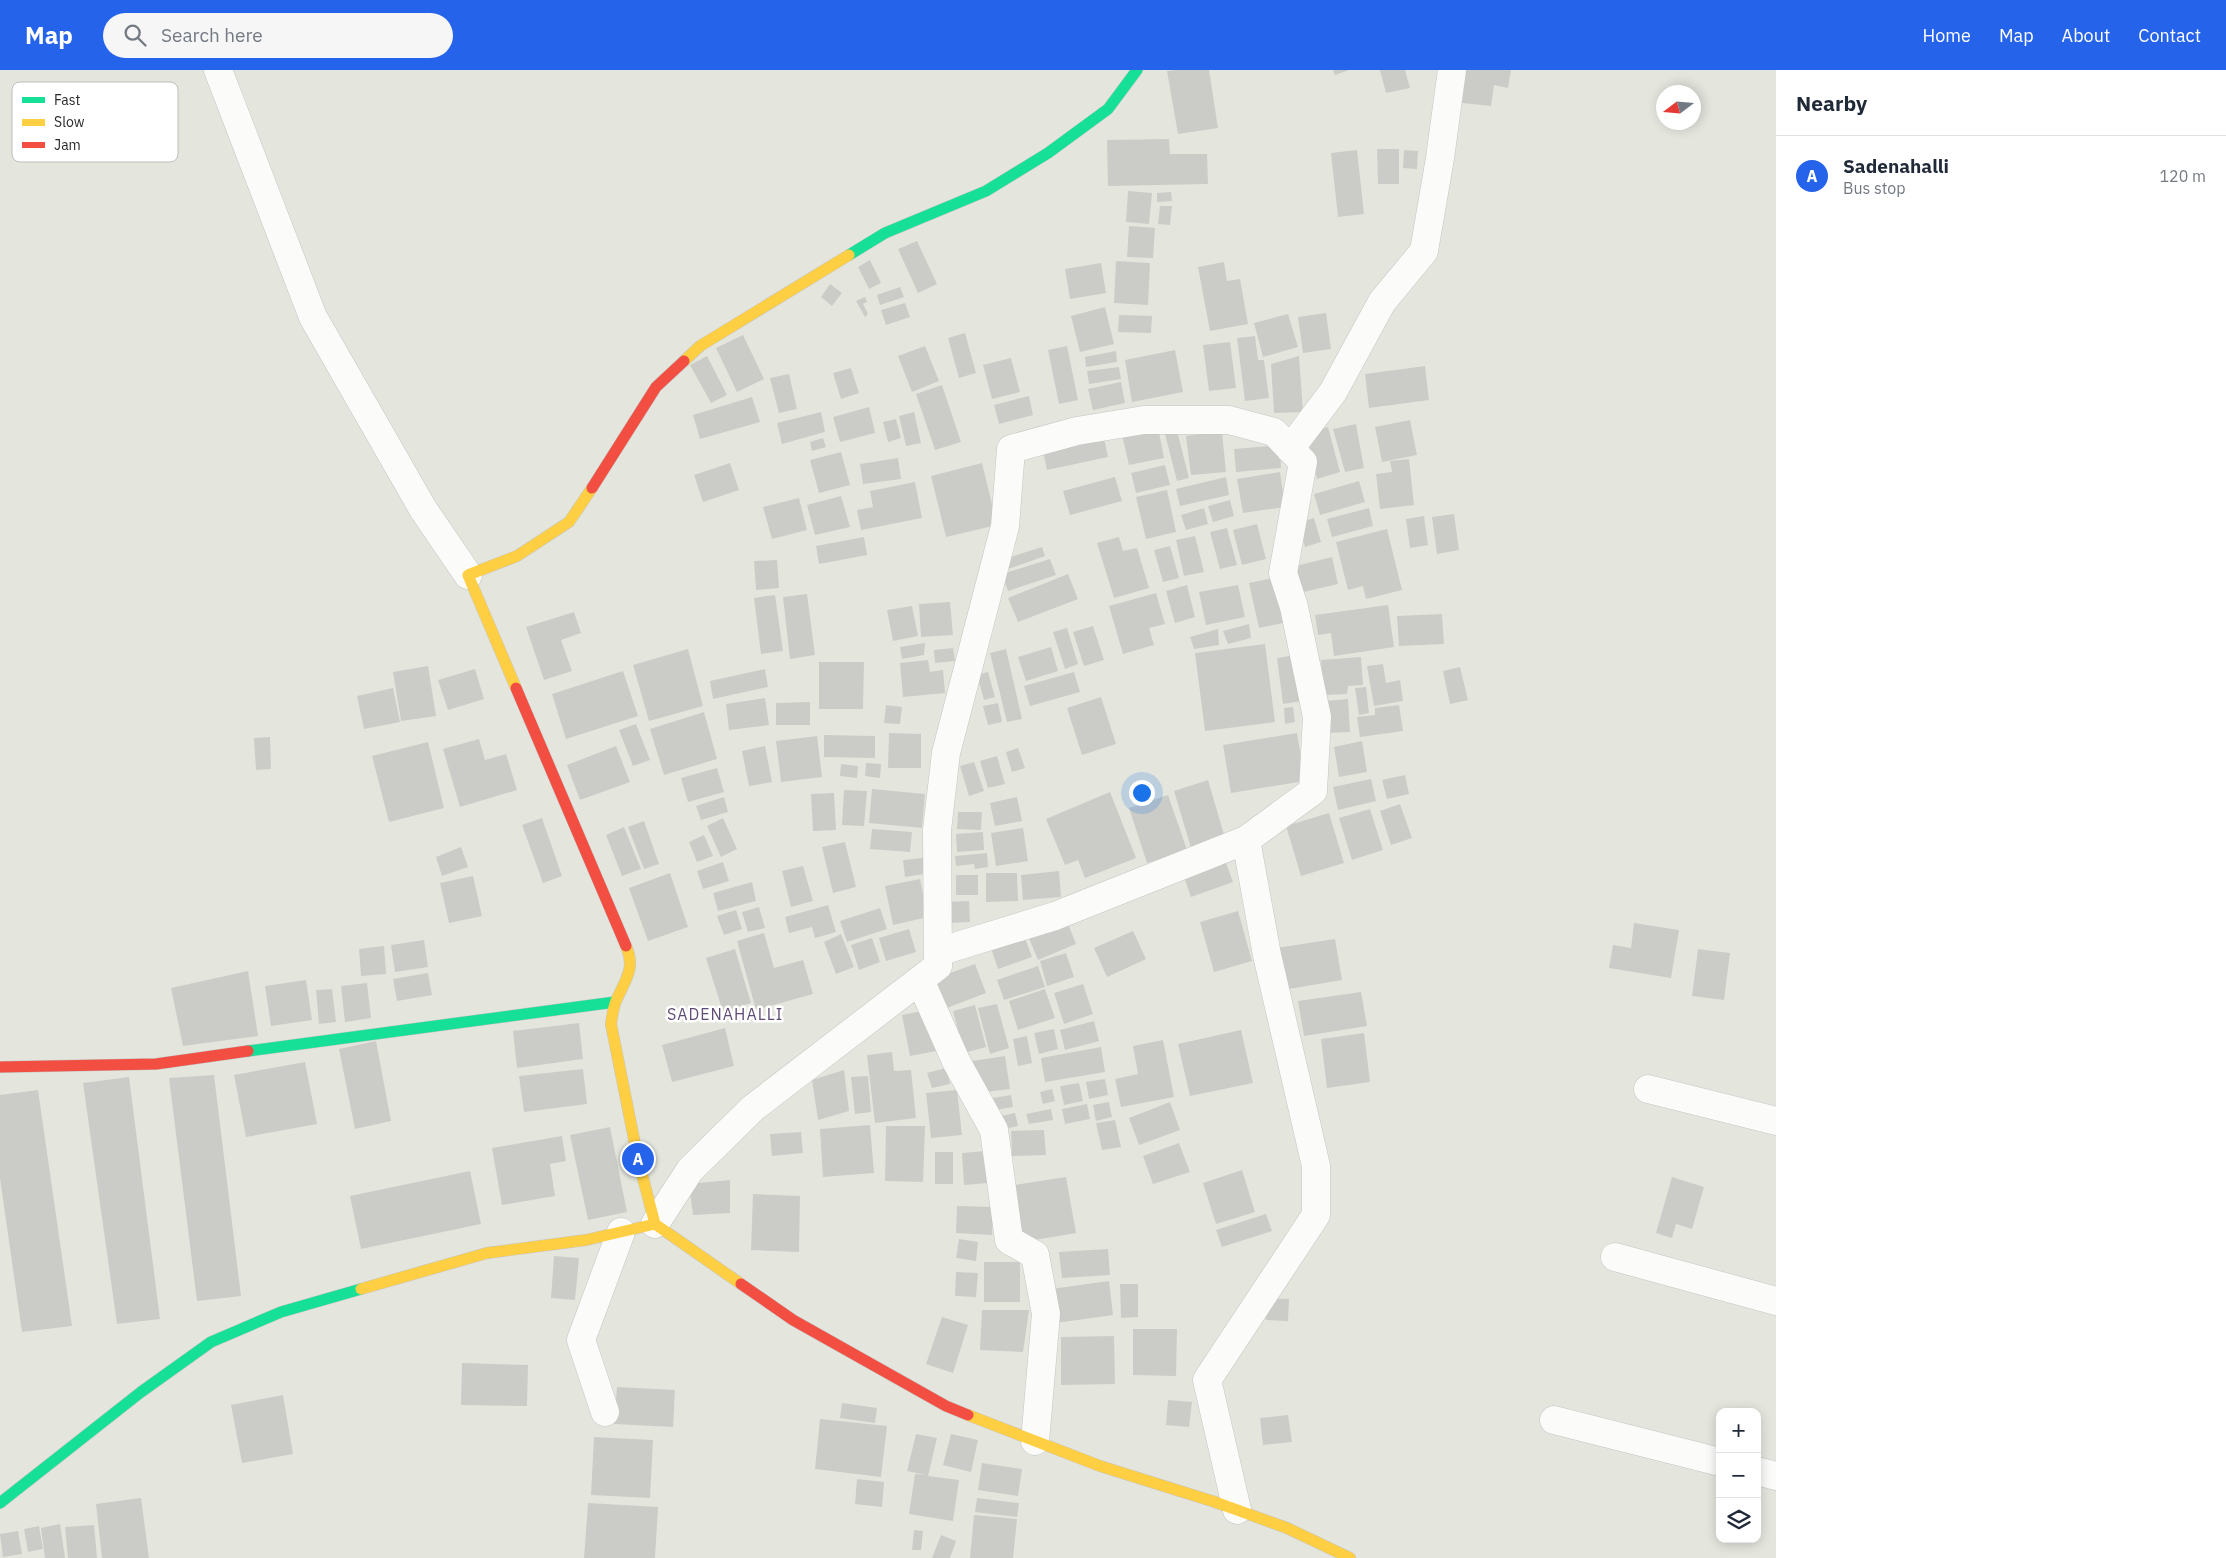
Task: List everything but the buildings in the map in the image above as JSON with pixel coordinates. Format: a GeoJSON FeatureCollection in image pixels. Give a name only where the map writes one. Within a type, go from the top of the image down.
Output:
{"type":"FeatureCollection","features":[{"type":"Feature","properties":{"kind":"street"},"geometry":{"type":"LineString","coordinates":[[218,70],[313,317],[423,509],[468,575],[631,958],[626,983],[615,1002],[612,1024],[638,1159],[654,1224],[793,1320],[946,1406],[1100,1466],[1287,1528],[1350,1558]]}},
{"type":"Feature","properties":{"kind":"street"},"geometry":{"type":"LineString","coordinates":[[468,575],[517,556],[569,522],[611,462],[656,387],[700,346],[885,233],[986,191],[1048,153],[1108,109],[1137,70]]}},
{"type":"Feature","properties":{"kind":"street"},"geometry":{"type":"LineString","coordinates":[[1290,449],[1332,392],[1382,302],[1424,252],[1440,158],[1452,70]]}},
{"type":"Feature","properties":{"kind":"street"},"geometry":{"type":"LineString","coordinates":[[0,1503],[141,1392],[211,1342],[281,1312],[487,1253],[586,1240],[654,1224],[690,1170],[753,1108],[938,966],[937,830],[946,753],[1006,526],[1011,449],[1078,431],[1144,420],[1229,420],[1274,432],[1303,462],[1283,573],[1294,607],[1317,717],[1313,791],[1246,840],[1055,916],[938,952]]}},
{"type":"Feature","properties":{"kind":"street"},"geometry":{"type":"LineString","coordinates":[[1237,1510],[1207,1380],[1316,1215],[1316,1166],[1267,955],[1246,840]]}},
{"type":"Feature","properties":{"kind":"street"},"geometry":{"type":"LineString","coordinates":[[920,980],[956,1061],[994,1130],[1009,1240],[1035,1255],[1046,1314],[1035,1440]]}},
{"type":"Feature","properties":{"kind":"street"},"geometry":{"type":"LineString","coordinates":[[0,1067],[156,1064],[463,1021],[615,1002]]}},
{"type":"Feature","properties":{"kind":"street"},"geometry":{"type":"LineString","coordinates":[[1648,1089],[1776,1121]]}},
{"type":"Feature","properties":{"kind":"street"},"geometry":{"type":"LineString","coordinates":[[605,1412],[581,1340],[621,1232]]}},
{"type":"Feature","properties":{"kind":"street"},"geometry":{"type":"LineString","coordinates":[[1616,1257],[1776,1301]]}},
{"type":"Feature","properties":{"kind":"street"},"geometry":{"type":"LineString","coordinates":[[1554,1420],[1716,1461]]}},
{"type":"Feature","properties":{"kind":"street"},"geometry":{"type":"LineString","coordinates":[[1761,1472],[1776,1476]]}},
{"type":"Feature","properties":{"kind":"traffic: fast"},"geometry":{"type":"LineString","coordinates":[[849,255],[885,233],[986,191],[1048,153],[1108,109],[1137,70]]}},
{"type":"Feature","properties":{"kind":"traffic: fast"},"geometry":{"type":"LineString","coordinates":[[248,1051],[615,1002]]}},
{"type":"Feature","properties":{"kind":"traffic: fast"},"geometry":{"type":"LineString","coordinates":[[0,1503],[141,1392],[211,1342],[281,1312],[361,1289]]}},
{"type":"Feature","properties":{"kind":"traffic: slow"},"geometry":{"type":"LineString","coordinates":[[684,361],[700,346],[849,255]]}},
{"type":"Feature","properties":{"kind":"traffic: slow"},"geometry":{"type":"LineString","coordinates":[[516,688],[468,575],[517,556],[569,522],[592,488]]}},
{"type":"Feature","properties":{"kind":"traffic: slow"},"geometry":{"type":"LineString","coordinates":[[626,946],[629,954],[630,968],[615,1004],[611,1024],[638,1159],[655,1224],[741,1284]]}},
{"type":"Feature","properties":{"kind":"traffic: slow"},"geometry":{"type":"LineString","coordinates":[[361,1289],[487,1253],[586,1240],[655,1224]]}},
{"type":"Feature","properties":{"kind":"traffic: slow"},"geometry":{"type":"LineString","coordinates":[[968,1415],[1100,1466],[1215,1502],[1287,1528],[1350,1558]]}},
{"type":"Feature","properties":{"kind":"traffic: jam"},"geometry":{"type":"LineString","coordinates":[[592,488],[656,387],[684,361]]}},
{"type":"Feature","properties":{"kind":"traffic: jam"},"geometry":{"type":"LineString","coordinates":[[516,688],[626,946]]}},
{"type":"Feature","properties":{"kind":"traffic: jam"},"geometry":{"type":"LineString","coordinates":[[0,1067],[156,1064],[248,1051]]}},
{"type":"Feature","properties":{"kind":"traffic: jam"},"geometry":{"type":"LineString","coordinates":[[741,1284],[793,1320],[946,1406],[968,1415]]}},
{"type":"Feature","properties":{"kind":"place","name":"Sadenahalli"},"geometry":{"type":"Point","coordinates":[638,1159]}},
{"type":"Feature","properties":{"kind":"district","name":"SADENAHALLI"},"geometry":{"type":"Point","coordinates":[725,1014]}}]}
